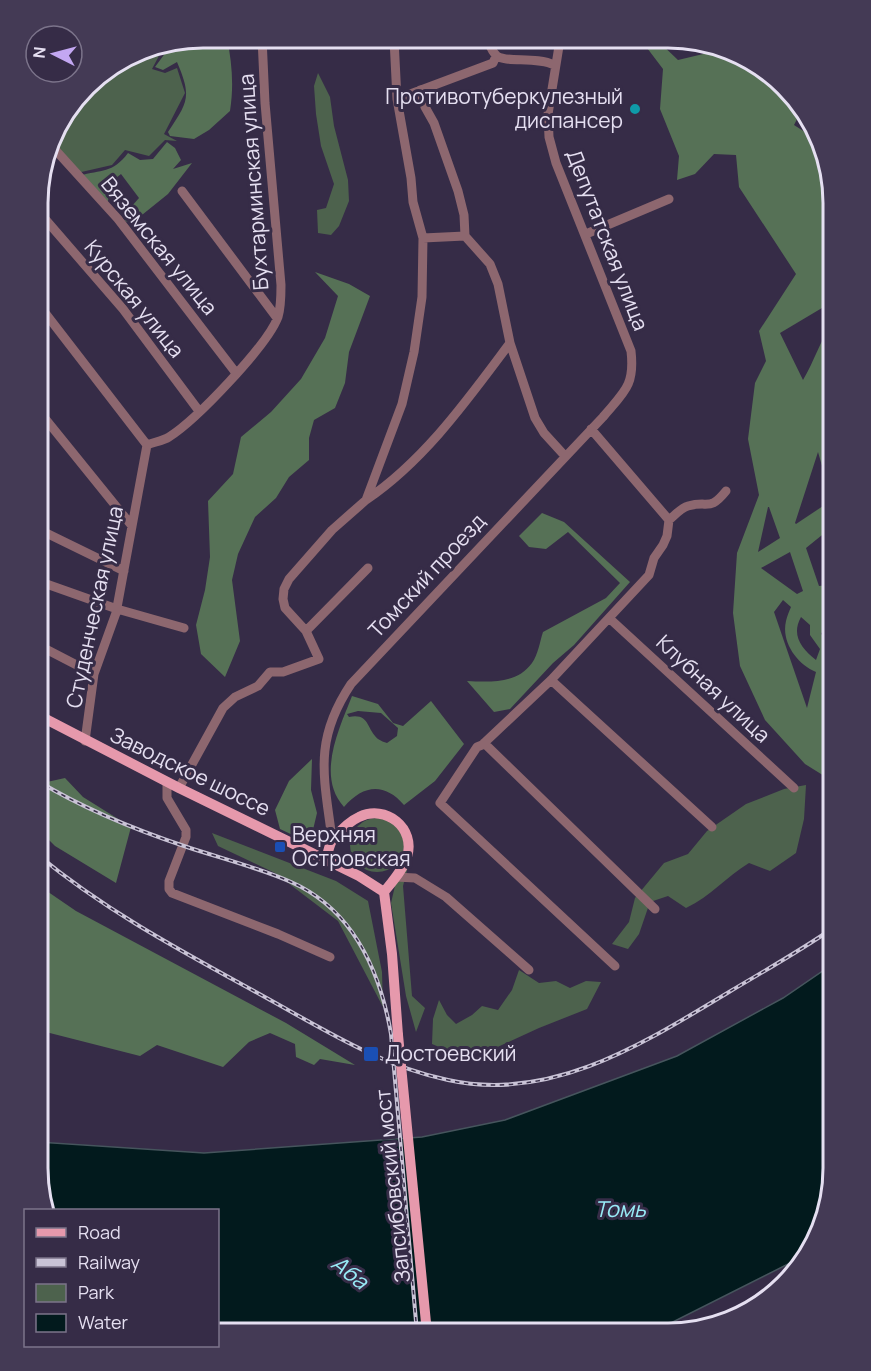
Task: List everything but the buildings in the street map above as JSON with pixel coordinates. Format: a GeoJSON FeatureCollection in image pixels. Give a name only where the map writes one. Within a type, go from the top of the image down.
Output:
{"type":"FeatureCollection","features":[{"type":"Feature","properties":{"kind":"main road","name":"Заводское шоссе"},"geometry":{"type":"LineString","coordinates":[[48,721],[359,876],[384,892]]}},
{"type":"Feature","properties":{"kind":"main road"},"geometry":{"type":"LineString","coordinates":[[326,860],[332,839],[360,816],[374,814],[398,820],[406,831],[409,846],[407,858],[384,892]]}},
{"type":"Feature","properties":{"kind":"main road","name":"Запсибовский мост"},"geometry":{"type":"LineString","coordinates":[[384,892],[392,954],[426,1323]]}},
{"type":"Feature","properties":{"kind":"street","name":"Бухтарминская улица"},"geometry":{"type":"LineString","coordinates":[[147,445],[168,437],[199,411],[236,373],[263,342],[277,318],[281,305],[262,48]]}},
{"type":"Feature","properties":{"kind":"street"},"geometry":{"type":"LineString","coordinates":[[366,500],[402,404],[414,352],[422,297],[423,238],[413,202],[397,99],[394,48]]}},
{"type":"Feature","properties":{"kind":"street"},"geometry":{"type":"LineString","coordinates":[[492,48],[496,56],[505,59],[545,60],[554,65]]}},
{"type":"Feature","properties":{"kind":"street","name":"Депутатская улица"},"geometry":{"type":"LineString","coordinates":[[558,48],[548,114],[549,137],[556,163],[632,351],[633,368],[626,390]]}},
{"type":"Feature","properties":{"kind":"street"},"geometry":{"type":"LineString","coordinates":[[397,99],[493,63],[496,56]]}},
{"type":"Feature","properties":{"kind":"street"},"geometry":{"type":"LineString","coordinates":[[420,90],[458,191],[464,215],[465,236],[490,264],[498,284],[510,343],[535,418],[544,433],[565,456]]}},
{"type":"Feature","properties":{"kind":"street","name":"Вяземская улица"},"geometry":{"type":"LineString","coordinates":[[57,151],[118,219],[236,373]]}},
{"type":"Feature","properties":{"kind":"street"},"geometry":{"type":"LineString","coordinates":[[182,191],[277,318]]}},
{"type":"Feature","properties":{"kind":"street"},"geometry":{"type":"LineString","coordinates":[[586,234],[669,199]]}},
{"type":"Feature","properties":{"kind":"street","name":"Курская улица"},"geometry":{"type":"LineString","coordinates":[[48,222],[123,309],[199,411]]}},
{"type":"Feature","properties":{"kind":"street"},"geometry":{"type":"LineString","coordinates":[[423,238],[465,236]]}},
{"type":"Feature","properties":{"kind":"street"},"geometry":{"type":"LineString","coordinates":[[48,317],[147,445]]}},
{"type":"Feature","properties":{"kind":"street"},"geometry":{"type":"LineString","coordinates":[[179,788],[223,708],[235,697],[258,686],[270,672],[284,672],[305,662],[319,659],[306,632],[285,608],[284,589],[289,579],[332,530],[386,486],[447,424],[510,343]]}},
{"type":"Feature","properties":{"kind":"street","name":"Томский проезд"},"geometry":{"type":"LineString","coordinates":[[332,839],[323,767],[326,736],[337,704],[351,684],[626,390]]}},
{"type":"Feature","properties":{"kind":"street"},"geometry":{"type":"LineString","coordinates":[[48,422],[132,526]]}},
{"type":"Feature","properties":{"kind":"street"},"geometry":{"type":"LineString","coordinates":[[591,429],[669,520]]}},
{"type":"Feature","properties":{"kind":"street","name":"Студенческая улица"},"geometry":{"type":"LineString","coordinates":[[85,741],[94,674],[117,609],[147,445]]}},
{"type":"Feature","properties":{"kind":"street"},"geometry":{"type":"LineString","coordinates":[[615,966],[440,803],[477,747],[483,744],[551,680],[649,575],[654,558],[667,536],[669,520],[688,506],[711,505],[726,491]]}},
{"type":"Feature","properties":{"kind":"street"},"geometry":{"type":"LineString","coordinates":[[48,534],[124,571]]}},
{"type":"Feature","properties":{"kind":"street"},"geometry":{"type":"LineString","coordinates":[[306,632],[368,568]]}},
{"type":"Feature","properties":{"kind":"street"},"geometry":{"type":"LineString","coordinates":[[48,585],[117,609],[184,628]]}},
{"type":"Feature","properties":{"kind":"street","name":"Клубная улица"},"geometry":{"type":"LineString","coordinates":[[609,618],[794,788]]}},
{"type":"Feature","properties":{"kind":"street"},"geometry":{"type":"LineString","coordinates":[[48,650],[94,674]]}},
{"type":"Feature","properties":{"kind":"street"},"geometry":{"type":"LineString","coordinates":[[551,680],[712,827]]}},
{"type":"Feature","properties":{"kind":"street"},"geometry":{"type":"LineString","coordinates":[[483,744],[655,909]]}},
{"type":"Feature","properties":{"kind":"street"},"geometry":{"type":"LineString","coordinates":[[167,782],[167,798],[186,830],[186,837],[169,881],[169,889],[172,893],[330,957]]}},
{"type":"Feature","properties":{"kind":"street"},"geometry":{"type":"LineString","coordinates":[[396,877],[415,878],[446,897],[529,970]]}},
{"type":"Feature","properties":{"kind":"green space"},"geometry":{"type":"Polygon","coordinates":[[[193,48],[229,48],[232,74],[230,111],[209,130],[194,139],[170,136],[168,132],[186,99],[185,83],[177,62],[163,70],[155,67],[165,53],[193,48]]]}},
{"type":"Feature","properties":{"kind":"green space"},"geometry":{"type":"Polygon","coordinates":[[[647,48],[665,48],[678,60],[708,53],[727,60],[746,69],[778,93],[797,118],[794,125],[806,132],[815,153],[820,173],[823,193],[823,307],[780,333],[803,380],[823,339],[823,469],[818,452],[795,523],[823,506],[823,534],[806,548],[819,586],[823,586],[823,630],[821,634],[823,635],[823,775],[805,764],[765,720],[740,666],[733,613],[737,553],[759,495],[748,439],[755,383],[766,361],[759,331],[796,274],[739,187],[736,155],[714,154],[695,174],[677,180],[679,156],[660,109],[663,69],[647,48]],[[768,507],[758,552],[780,538],[768,507]],[[790,552],[761,568],[797,594],[803,591],[790,552]],[[783,600],[774,612],[807,708],[816,672],[797,658],[788,644],[785,629],[791,607],[783,600]],[[801,617],[798,624],[799,641],[816,660],[820,649],[810,635],[810,625],[801,617]]]}},
{"type":"Feature","properties":{"kind":"green space"},"geometry":{"type":"Polygon","coordinates":[[[160,54],[152,69],[165,73],[177,68],[185,93],[164,134],[177,141],[165,140],[149,156],[125,150],[112,165],[77,173],[56,154],[69,125],[86,101],[101,86],[125,69],[153,56],[160,54]]]}},
{"type":"Feature","properties":{"kind":"green space"},"geometry":{"type":"Polygon","coordinates":[[[318,73],[330,97],[334,126],[348,180],[349,201],[339,226],[331,235],[318,233],[317,210],[326,208],[334,184],[321,146],[316,114],[314,86],[318,73]]]}},
{"type":"Feature","properties":{"kind":"green space"},"geometry":{"type":"Polygon","coordinates":[[[167,142],[175,148],[181,160],[173,169],[192,163],[168,194],[132,223],[125,221],[124,215],[139,198],[121,174],[111,182],[107,207],[79,176],[112,168],[128,153],[140,160],[153,159],[167,142]]]}},
{"type":"Feature","properties":{"kind":"green space"},"geometry":{"type":"Polygon","coordinates":[[[315,272],[349,284],[370,296],[349,352],[345,383],[335,408],[314,420],[309,438],[309,460],[289,477],[276,498],[255,517],[238,554],[232,580],[240,641],[225,677],[201,654],[196,625],[210,557],[208,501],[233,474],[241,437],[271,412],[301,379],[325,338],[338,296],[315,272]]]}},
{"type":"Feature","properties":{"kind":"green space"},"geometry":{"type":"Polygon","coordinates":[[[542,513],[564,522],[630,582],[574,645],[553,663],[510,709],[494,712],[467,681],[485,682],[519,675],[534,660],[543,632],[606,598],[620,583],[568,532],[546,549],[529,547],[519,536],[542,513]]]}},
{"type":"Feature","properties":{"kind":"green space"},"geometry":{"type":"Polygon","coordinates":[[[352,696],[378,704],[393,723],[403,726],[431,701],[464,744],[435,781],[404,805],[389,793],[374,789],[359,794],[344,807],[336,795],[331,767],[336,737],[352,696]],[[358,711],[347,714],[349,717],[361,717],[378,739],[387,743],[397,736],[398,728],[381,713],[358,711]]]}},
{"type":"Feature","properties":{"kind":"green space"},"geometry":{"type":"Polygon","coordinates":[[[312,759],[311,790],[317,813],[312,834],[297,837],[280,829],[275,810],[289,781],[312,759]]]}},
{"type":"Feature","properties":{"kind":"green space"},"geometry":{"type":"Polygon","coordinates":[[[65,778],[83,797],[131,827],[116,883],[55,846],[48,839],[48,782],[65,778]]]}},
{"type":"Feature","properties":{"kind":"green space"},"geometry":{"type":"Polygon","coordinates":[[[806,785],[804,819],[796,853],[770,871],[749,863],[686,908],[668,896],[650,902],[639,934],[628,949],[612,944],[629,922],[635,898],[664,863],[688,854],[707,831],[746,804],[784,789],[806,785]]]}},
{"type":"Feature","properties":{"kind":"green space"},"geometry":{"type":"Polygon","coordinates":[[[377,818],[387,820],[396,826],[402,835],[404,845],[402,855],[396,864],[387,870],[377,872],[367,870],[358,864],[352,855],[350,845],[352,835],[358,826],[367,820],[377,818]]]}},
{"type":"Feature","properties":{"kind":"green space"},"geometry":{"type":"Polygon","coordinates":[[[212,833],[336,881],[368,901],[382,972],[383,1007],[338,921],[275,873],[218,846],[212,833]]]}},
{"type":"Feature","properties":{"kind":"green space"},"geometry":{"type":"Polygon","coordinates":[[[411,855],[403,886],[412,996],[425,1008],[416,1032],[406,996],[391,903],[398,873],[411,855]]]}},
{"type":"Feature","properties":{"kind":"green space"},"geometry":{"type":"Polygon","coordinates":[[[48,892],[76,911],[286,1023],[355,1065],[320,1059],[314,1065],[296,1057],[295,1044],[270,1033],[249,1042],[223,1067],[157,1045],[140,1056],[48,1033],[48,892]]]}},
{"type":"Feature","properties":{"kind":"green space"},"geometry":{"type":"Polygon","coordinates":[[[519,970],[539,983],[556,981],[570,988],[586,981],[601,982],[587,1009],[491,1050],[451,1052],[432,1044],[433,1019],[439,1000],[447,1015],[456,1024],[482,1006],[498,1010],[512,990],[519,970]]]}},
{"type":"Feature","properties":{"kind":"water","name":"Томь"},"geometry":{"type":"Polygon","coordinates":[[[823,971],[823,1178],[815,1218],[807,1237],[790,1263],[671,1323],[219,1323],[219,1209],[53,1208],[49,1188],[48,1143],[204,1153],[422,1137],[505,1120],[677,1056],[783,998],[823,971]]]}},
{"type":"Feature","properties":{"kind":"railway"},"geometry":{"type":"LineString","coordinates":[[48,787],[92,810],[130,826],[291,882],[313,894],[332,909],[347,926],[360,945],[380,988],[391,1034],[416,1323]]}},
{"type":"Feature","properties":{"kind":"railway"},"geometry":{"type":"LineString","coordinates":[[48,863],[91,895],[147,931],[353,1045],[423,1074],[486,1085],[524,1083],[560,1076],[596,1064],[664,1030],[823,935]]}},
{"type":"Feature","properties":{"kind":"place","name":"Противотуберкулезный диспансер"},"geometry":{"type":"Point","coordinates":[635,109]}},
{"type":"Feature","properties":{"kind":"place","name":"Верхняя Островская"},"geometry":{"type":"Point","coordinates":[280,847]}},
{"type":"Feature","properties":{"kind":"place","name":"Достоевский"},"geometry":{"type":"Point","coordinates":[371,1054]}},
{"type":"Feature","properties":{"kind":"water label","name":"Аба"},"geometry":{"type":"Point","coordinates":[350,1272]}}]}
